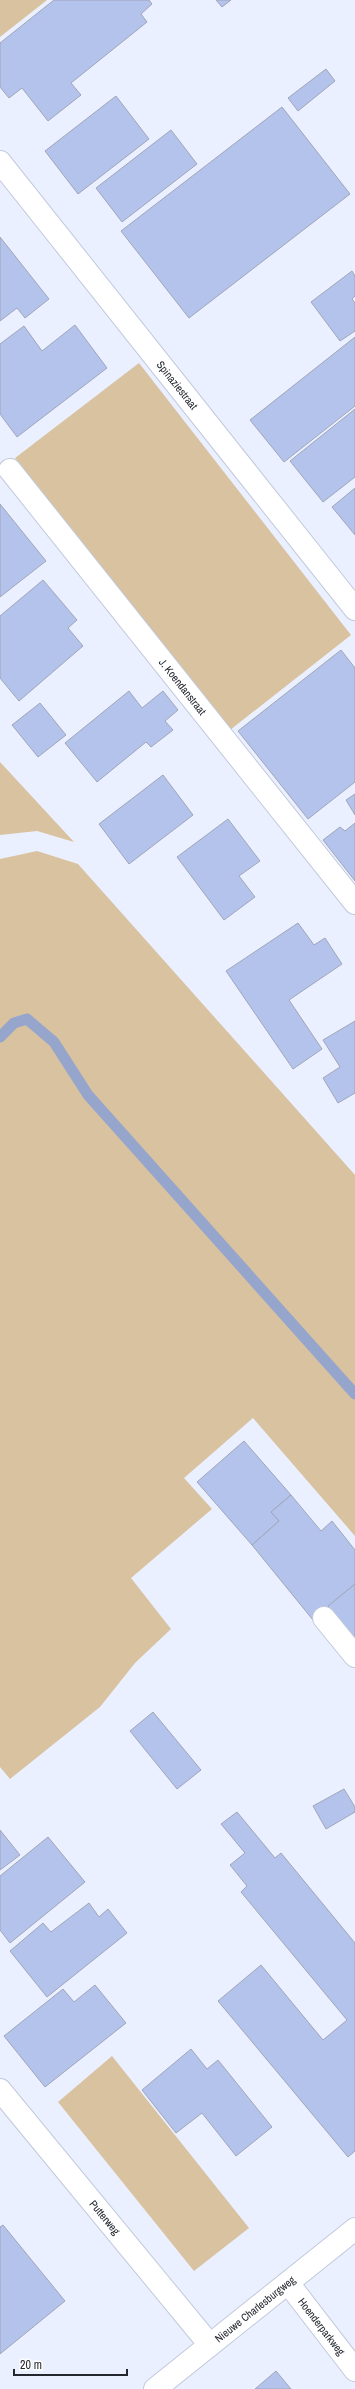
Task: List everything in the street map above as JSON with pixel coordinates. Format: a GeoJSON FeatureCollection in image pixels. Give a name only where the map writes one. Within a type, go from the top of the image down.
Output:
{"type":"FeatureCollection","features":[{"type":"Feature","properties":{"kind":"street","name":"Spinaziestraat"},"geometry":{"type":"LineString","coordinates":[[0,162],[355,609]]}},
{"type":"Feature","properties":{"kind":"street","name":"J. Koendanstraat"},"geometry":{"type":"LineString","coordinates":[[10,470],[355,903]]}},
{"type":"Feature","properties":{"kind":"street"},"geometry":{"type":"LineString","coordinates":[[324,1618],[355,1656]]}},
{"type":"Feature","properties":{"kind":"street","name":"Putterweg"},"geometry":{"type":"LineString","coordinates":[[0,2090],[210,2345]]}},
{"type":"Feature","properties":{"kind":"street","name":"Nieuwe Charlesburgweg"},"geometry":{"type":"LineString","coordinates":[[155,2389],[355,2229]]}},
{"type":"Feature","properties":{"kind":"street","name":"Hoenderparkweg"},"geometry":{"type":"LineString","coordinates":[[288,2283],[355,2370]]}},
{"type":"Feature","properties":{"kind":"shaded area"},"geometry":{"type":"Polygon","coordinates":[[[0,0],[47,0],[0,37],[0,0]]]}},
{"type":"Feature","properties":{"kind":"shaded area"},"geometry":{"type":"Polygon","coordinates":[[[139,363],[351,635],[230,730],[15,458],[139,363]]]}},
{"type":"Feature","properties":{"kind":"shaded area"},"geometry":{"type":"Polygon","coordinates":[[[0,762],[74,842],[37,831],[0,835],[0,762]]]}},
{"type":"Feature","properties":{"kind":"shaded area"},"geometry":{"type":"Polygon","coordinates":[[[37,851],[78,864],[355,1175],[355,1536],[253,1418],[184,1478],[212,1509],[131,1578],[171,1629],[135,1663],[100,1707],[10,1779],[0,1767],[0,859],[37,851]]]}},
{"type":"Feature","properties":{"kind":"shaded area"},"geometry":{"type":"Polygon","coordinates":[[[112,2056],[249,2228],[194,2271],[58,2102],[112,2056]]]}},
{"type":"Feature","properties":{"kind":"building"},"geometry":{"type":"Polygon","coordinates":[[[54,0],[149,0],[152,4],[141,14],[147,22],[71,83],[81,95],[48,121],[22,88],[9,98],[0,87],[0,43],[54,0]]]}},
{"type":"Feature","properties":{"kind":"building"},"geometry":{"type":"Polygon","coordinates":[[[216,0],[231,0],[222,7],[216,0]]]}},
{"type":"Feature","properties":{"kind":"building"},"geometry":{"type":"Polygon","coordinates":[[[326,69],[335,81],[298,111],[288,98],[326,69]]]}},
{"type":"Feature","properties":{"kind":"building"},"geometry":{"type":"Polygon","coordinates":[[[116,96],[149,139],[78,194],[45,151],[116,96]]]}},
{"type":"Feature","properties":{"kind":"building"},"geometry":{"type":"Polygon","coordinates":[[[282,107],[350,194],[189,318],[121,231],[282,107]]]}},
{"type":"Feature","properties":{"kind":"building"},"geometry":{"type":"Polygon","coordinates":[[[171,130],[197,164],[122,222],[96,188],[171,130]]]}},
{"type":"Feature","properties":{"kind":"building"},"geometry":{"type":"Polygon","coordinates":[[[0,237],[49,299],[25,318],[17,308],[0,321],[0,237]]]}},
{"type":"Feature","properties":{"kind":"building"},"geometry":{"type":"Polygon","coordinates":[[[352,271],[355,276],[355,296],[352,299],[355,303],[355,331],[340,341],[311,302],[352,271]]]}},
{"type":"Feature","properties":{"kind":"building"},"geometry":{"type":"Polygon","coordinates":[[[75,325],[107,368],[17,437],[0,414],[0,344],[24,326],[42,351],[75,325]]]}},
{"type":"Feature","properties":{"kind":"building"},"geometry":{"type":"Polygon","coordinates":[[[355,337],[355,406],[284,462],[250,420],[355,337]]]}},
{"type":"Feature","properties":{"kind":"building"},"geometry":{"type":"Polygon","coordinates":[[[355,409],[355,477],[323,502],[290,461],[355,409]]]}},
{"type":"Feature","properties":{"kind":"building"},"geometry":{"type":"Polygon","coordinates":[[[355,488],[355,535],[332,507],[355,488]]]}},
{"type":"Feature","properties":{"kind":"building"},"geometry":{"type":"Polygon","coordinates":[[[0,504],[46,561],[0,597],[0,504]]]}},
{"type":"Feature","properties":{"kind":"building"},"geometry":{"type":"Polygon","coordinates":[[[43,580],[77,620],[68,628],[83,646],[19,701],[0,678],[0,616],[43,580]]]}},
{"type":"Feature","properties":{"kind":"building"},"geometry":{"type":"Polygon","coordinates":[[[341,650],[355,668],[355,782],[308,819],[238,731],[341,650]]]}},
{"type":"Feature","properties":{"kind":"building"},"geometry":{"type":"Polygon","coordinates":[[[129,691],[142,708],[163,691],[178,710],[165,721],[173,730],[151,747],[146,742],[97,782],[65,743],[129,691]]]}},
{"type":"Feature","properties":{"kind":"building"},"geometry":{"type":"Polygon","coordinates":[[[40,703],[66,735],[38,757],[12,725],[40,703]]]}},
{"type":"Feature","properties":{"kind":"building"},"geometry":{"type":"Polygon","coordinates":[[[163,775],[193,815],[129,864],[99,824],[163,775]]]}},
{"type":"Feature","properties":{"kind":"building"},"geometry":{"type":"Polygon","coordinates":[[[355,794],[355,815],[346,800],[355,794]]]}},
{"type":"Feature","properties":{"kind":"building"},"geometry":{"type":"Polygon","coordinates":[[[228,819],[260,861],[239,876],[255,897],[224,920],[177,857],[228,819]]]}},
{"type":"Feature","properties":{"kind":"building"},"geometry":{"type":"Polygon","coordinates":[[[355,823],[355,881],[323,840],[340,827],[345,831],[355,823]]]}},
{"type":"Feature","properties":{"kind":"building"},"geometry":{"type":"Polygon","coordinates":[[[298,923],[314,945],[325,938],[342,964],[289,1000],[322,1049],[293,1069],[226,971],[298,923]]]}},
{"type":"Feature","properties":{"kind":"building"},"geometry":{"type":"Polygon","coordinates":[[[355,1021],[355,1093],[338,1103],[323,1078],[340,1067],[323,1040],[355,1021]]]}},
{"type":"Feature","properties":{"kind":"building"},"geometry":{"type":"Polygon","coordinates":[[[244,1441],[291,1495],[271,1512],[279,1521],[252,1545],[197,1482],[244,1441]]]}},
{"type":"Feature","properties":{"kind":"building"},"geometry":{"type":"Polygon","coordinates":[[[291,1495],[321,1531],[332,1521],[355,1550],[355,1584],[313,1620],[252,1545],[279,1521],[271,1512],[291,1495]]]}},
{"type":"Feature","properties":{"kind":"building"},"geometry":{"type":"Polygon","coordinates":[[[355,1584],[355,1638],[328,1606],[355,1584]]]}},
{"type":"Feature","properties":{"kind":"building"},"geometry":{"type":"Polygon","coordinates":[[[153,1712],[201,1770],[177,1789],[130,1731],[153,1712]]]}},
{"type":"Feature","properties":{"kind":"building"},"geometry":{"type":"Polygon","coordinates":[[[344,1789],[355,1807],[355,1812],[326,1829],[313,1806],[344,1789]]]}},
{"type":"Feature","properties":{"kind":"building"},"geometry":{"type":"Polygon","coordinates":[[[237,1812],[275,1858],[281,1853],[355,1943],[355,2151],[348,2157],[218,2001],[261,1965],[323,2040],[347,2020],[241,1892],[247,1886],[230,1865],[245,1853],[221,1824],[237,1812]]]}},
{"type":"Feature","properties":{"kind":"building"},"geometry":{"type":"Polygon","coordinates":[[[0,1830],[20,1855],[0,1870],[0,1830]]]}},
{"type":"Feature","properties":{"kind":"building"},"geometry":{"type":"Polygon","coordinates":[[[48,1837],[85,1882],[10,1943],[0,1930],[0,1876],[48,1837]]]}},
{"type":"Feature","properties":{"kind":"building"},"geometry":{"type":"Polygon","coordinates":[[[89,1903],[99,1917],[108,1909],[127,1933],[47,1997],[10,1951],[43,1923],[51,1932],[89,1903]]]}},
{"type":"Feature","properties":{"kind":"building"},"geometry":{"type":"Polygon","coordinates":[[[95,1985],[126,2023],[45,2087],[4,2036],[63,1989],[74,2002],[95,1985]]]}},
{"type":"Feature","properties":{"kind":"building"},"geometry":{"type":"Polygon","coordinates":[[[191,2049],[207,2069],[218,2060],[272,2127],[236,2156],[202,2113],[176,2133],[142,2090],[191,2049]]]}},
{"type":"Feature","properties":{"kind":"building"},"geometry":{"type":"Polygon","coordinates":[[[3,2225],[65,2301],[0,2354],[0,2227],[3,2225]]]}},
{"type":"Feature","properties":{"kind":"building"},"geometry":{"type":"Polygon","coordinates":[[[276,2371],[291,2389],[255,2389],[276,2371]]]}},
{"type":"Feature","properties":{"kind":"waterway"},"geometry":{"type":"LineString","coordinates":[[0,1037],[14,1023],[27,1019],[54,1042],[88,1095],[355,1394]]}}]}
